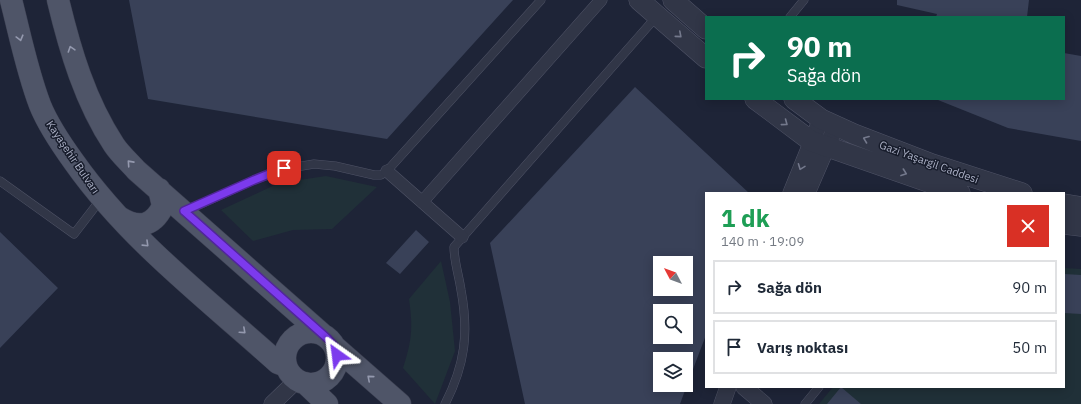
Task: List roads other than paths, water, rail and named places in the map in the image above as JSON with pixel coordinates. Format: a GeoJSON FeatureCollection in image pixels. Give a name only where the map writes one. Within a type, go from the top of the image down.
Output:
{"type":"FeatureCollection","features":[{"type":"Feature","properties":{"kind":"main road","name":"Kayaşehir Bulvarı"},"geometry":{"type":"LineString","coordinates":[[11,0],[40,105],[53,131],[102,199],[146,246],[278,363],[296,376],[327,404]]}},
{"type":"Feature","properties":{"kind":"main road"},"geometry":{"type":"LineString","coordinates":[[60,3],[69,45],[82,82],[97,115],[114,146],[136,170],[400,404]]}},
{"type":"Feature","properties":{"kind":"main road"},"geometry":{"type":"LineString","coordinates":[[159,189],[163,206],[159,214]]}},
{"type":"Feature","properties":{"kind":"main road","name":"Kayaşehir Bulvarı"},"geometry":{"type":"LineString","coordinates":[[118,216],[129,223],[137,225],[146,224],[159,214]]}},
{"type":"Feature","properties":{"kind":"main road"},"geometry":{"type":"LineString","coordinates":[[307,332],[328,341],[337,363],[328,377],[313,384],[296,376],[285,357],[287,348],[292,341],[307,332]]}},
{"type":"Feature","properties":{"kind":"street"},"geometry":{"type":"LineString","coordinates":[[422,202],[601,0]]}},
{"type":"Feature","properties":{"kind":"street"},"geometry":{"type":"LineString","coordinates":[[639,0],[705,57]]}},
{"type":"Feature","properties":{"kind":"street"},"geometry":{"type":"LineString","coordinates":[[673,0],[705,28]]}},
{"type":"Feature","properties":{"kind":"street","name":"Gazi Yaşargil Caddesi"},"geometry":{"type":"LineString","coordinates":[[756,100],[819,145],[897,170],[957,192]]}},
{"type":"Feature","properties":{"kind":"street","name":"Gazi Yaşargil Caddesi"},"geometry":{"type":"LineString","coordinates":[[795,100],[828,123],[932,164],[1019,192]]}},
{"type":"Feature","properties":{"kind":"street"},"geometry":{"type":"LineString","coordinates":[[792,192],[819,145],[828,123]]}},
{"type":"Feature","properties":{"kind":"street"},"geometry":{"type":"LineString","coordinates":[[807,192],[819,145]]}},
{"type":"Feature","properties":{"kind":"street"},"geometry":{"type":"LineString","coordinates":[[387,171],[462,236]]}},
{"type":"Feature","properties":{"kind":"street"},"geometry":{"type":"LineString","coordinates":[[1065,204],[1081,207]]}},
{"type":"Feature","properties":{"kind":"street"},"geometry":{"type":"LineString","coordinates":[[1065,224],[1081,226]]}},
{"type":"Feature","properties":{"kind":"street"},"geometry":{"type":"LineString","coordinates":[[272,404],[296,376]]}},
{"type":"Feature","properties":{"kind":"street"},"geometry":{"type":"LineString","coordinates":[[711,404],[718,388]]}},
{"type":"Feature","properties":{"kind":"street"},"geometry":{"type":"LineString","coordinates":[[722,404],[728,388]]}},
{"type":"Feature","properties":{"kind":"street"},"geometry":{"type":"LineString","coordinates":[[745,388],[764,404]]}},
{"type":"Feature","properties":{"kind":"lane"},"geometry":{"type":"LineString","coordinates":[[159,214],[184,211],[284,168],[314,164],[335,166],[374,175],[381,175],[387,171],[541,0]]}},
{"type":"Feature","properties":{"kind":"lane"},"geometry":{"type":"LineString","coordinates":[[791,16],[804,0]]}},
{"type":"Feature","properties":{"kind":"lane"},"geometry":{"type":"LineString","coordinates":[[445,404],[452,389],[464,354],[466,331],[464,306],[454,247],[462,236],[657,16]]}},
{"type":"Feature","properties":{"kind":"lane"},"geometry":{"type":"LineString","coordinates":[[0,181],[74,234],[102,199]]}},
{"type":"Feature","properties":{"kind":"lane"},"geometry":{"type":"LineString","coordinates":[[805,404],[818,388]]}}]}
